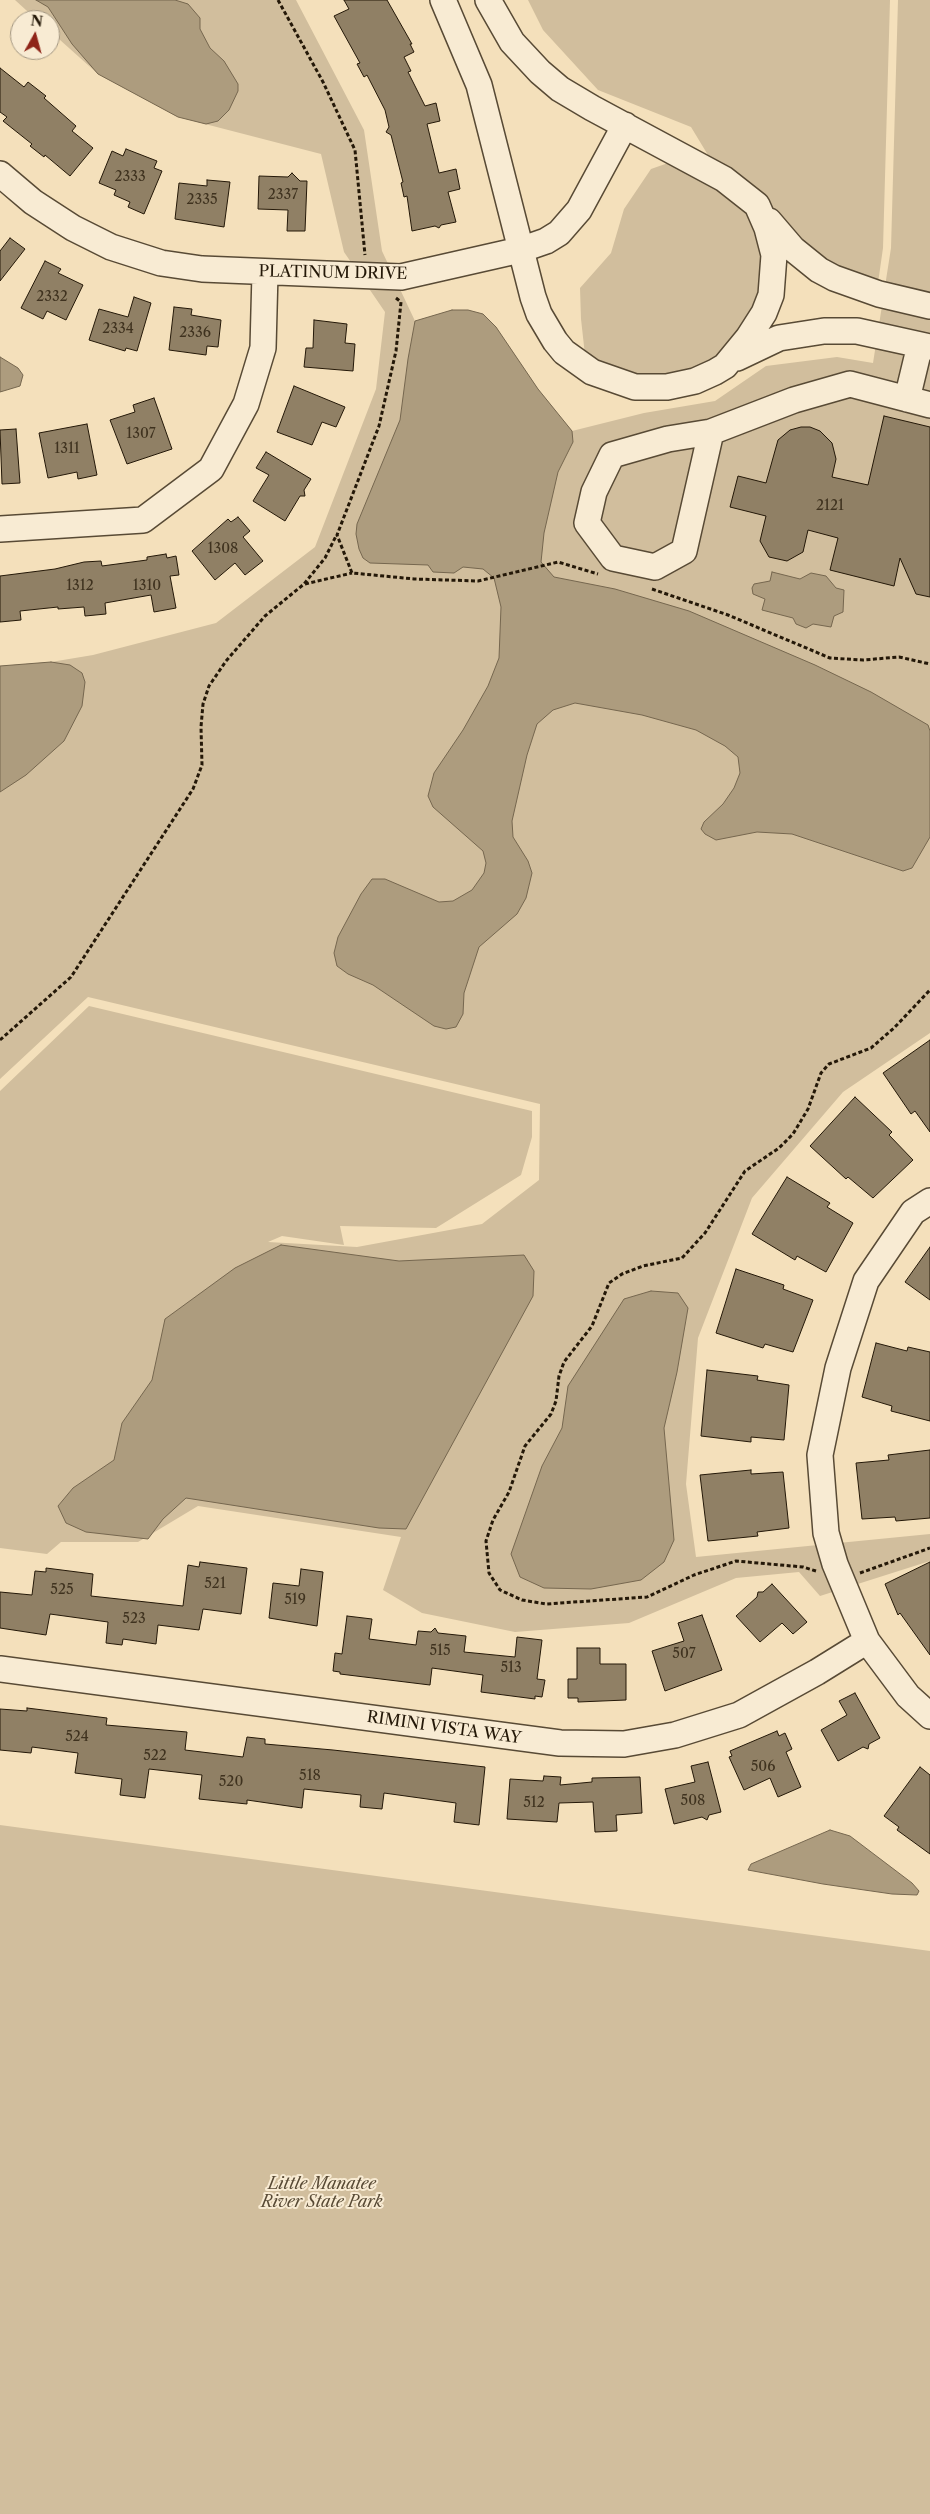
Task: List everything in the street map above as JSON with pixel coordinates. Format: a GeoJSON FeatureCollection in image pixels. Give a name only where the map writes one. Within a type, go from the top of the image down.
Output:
{"type":"FeatureCollection","features":[{"type":"Feature","properties":{"kind":"street"},"geometry":{"type":"LineString","coordinates":[[442,0],[479,84],[532,297],[546,328],[564,352],[592,372],[635,387],[666,387],[695,381],[768,342],[794,334],[817,331],[857,331],[925,346],[918,402],[850,384],[794,400],[711,432],[668,438],[612,455],[594,492],[587,523],[613,558],[655,567],[684,551],[711,432]]}},
{"type":"Feature","properties":{"kind":"street"},"geometry":{"type":"LineString","coordinates":[[488,0],[512,42],[540,72],[575,99],[724,179],[756,205],[793,249],[819,270],[867,291],[930,306]]}},
{"type":"Feature","properties":{"kind":"street","name":"PLATINUM DRIVE"},"geometry":{"type":"LineString","coordinates":[[0,174],[52,216],[111,247],[182,267],[377,278],[416,275],[520,250],[546,241],[570,223],[579,210],[625,125]]}},
{"type":"Feature","properties":{"kind":"street"},"geometry":{"type":"LineString","coordinates":[[725,366],[757,326],[769,300],[772,288],[774,268],[771,241],[756,205]]}},
{"type":"Feature","properties":{"kind":"street"},"geometry":{"type":"LineString","coordinates":[[0,529],[143,520],[211,469],[246,404],[262,348],[265,273]]}},
{"type":"Feature","properties":{"kind":"street"},"geometry":{"type":"LineString","coordinates":[[930,1201],[913,1212],[866,1281],[838,1368],[820,1455],[826,1533],[842,1580],[867,1641],[908,1696],[930,1716]]}},
{"type":"Feature","properties":{"kind":"street","name":"RIMINI VISTA WAY"},"geometry":{"type":"LineString","coordinates":[[0,1669],[560,1743],[624,1744],[675,1735],[739,1714],[817,1672],[867,1641]]}},
{"type":"Feature","properties":{"kind":"path"},"geometry":{"type":"LineString","coordinates":[[0,1040],[72,977],[193,789],[202,765],[201,726],[203,704],[209,686],[226,661],[265,616],[304,584],[325,558],[337,535],[379,426],[396,351],[401,302],[366,264],[355,150],[323,82],[278,0]]}},
{"type":"Feature","properties":{"kind":"path"},"geometry":{"type":"LineString","coordinates":[[337,535],[352,573]]}},
{"type":"Feature","properties":{"kind":"path"},"geometry":{"type":"LineString","coordinates":[[304,584],[352,573],[414,579],[478,581],[558,562],[602,575]]}},
{"type":"Feature","properties":{"kind":"path"},"geometry":{"type":"LineString","coordinates":[[646,587],[728,615],[830,658],[863,660],[899,657],[930,664]]}},
{"type":"Feature","properties":{"kind":"path"},"geometry":{"type":"LineString","coordinates":[[930,990],[894,1028],[871,1048],[829,1064],[821,1073],[808,1109],[793,1134],[779,1148],[745,1171],[705,1233],[682,1258],[643,1266],[622,1274],[609,1283],[592,1326],[564,1362],[559,1376],[556,1401],[551,1414],[525,1446],[509,1492],[494,1520],[486,1542],[489,1573],[500,1590],[522,1600],[546,1604],[647,1597],[694,1575],[736,1562],[802,1567],[842,1580],[930,1548]]}},
{"type":"Feature","properties":{"kind":"green space"},"geometry":{"type":"Polygon","coordinates":[[[15,0],[296,0],[364,130],[382,251],[415,321],[452,310],[468,310],[483,314],[496,327],[538,389],[572,431],[644,413],[715,401],[766,366],[837,357],[873,363],[891,248],[898,0],[930,0],[930,1033],[843,1092],[752,1198],[698,1338],[686,1484],[696,1557],[930,1534],[930,1561],[820,1596],[799,1572],[736,1578],[629,1623],[515,1632],[422,1613],[383,1590],[401,1537],[198,1506],[138,1542],[61,1542],[47,1554],[0,1548],[0,1091],[89,1006],[532,1111],[532,1137],[521,1175],[436,1228],[340,1226],[344,1245],[282,1236],[268,1242],[357,1247],[482,1224],[539,1180],[540,1104],[88,997],[0,1079],[0,666],[51,662],[93,655],[216,623],[315,547],[376,389],[385,312],[344,252],[321,154],[178,117],[98,74],[60,40],[60,10],[26,10],[15,0]]]}},
{"type":"Feature","properties":{"kind":"green space"},"geometry":{"type":"Polygon","coordinates":[[[528,0],[890,0],[883,248],[878,283],[829,263],[799,241],[750,182],[711,160],[691,127],[598,90],[543,30],[528,0]]]}},
{"type":"Feature","properties":{"kind":"green space"},"geometry":{"type":"Polygon","coordinates":[[[671,162],[720,188],[749,212],[758,232],[764,278],[749,320],[719,357],[701,367],[666,377],[624,374],[585,355],[580,288],[611,253],[624,209],[651,169],[671,162]]]}},
{"type":"Feature","properties":{"kind":"green space","name":"Little Manatee River State Park"},"geometry":{"type":"Polygon","coordinates":[[[0,1825],[930,1951],[930,2514],[0,2514],[0,1825]]]}},
{"type":"Feature","properties":{"kind":"shaded area"},"geometry":{"type":"Polygon","coordinates":[[[36,0],[175,0],[188,4],[200,18],[200,29],[210,48],[224,61],[238,84],[238,91],[229,110],[218,121],[206,124],[178,117],[98,74],[72,44],[60,26],[60,10],[50,10],[36,0]]]}},
{"type":"Feature","properties":{"kind":"shaded area"},"geometry":{"type":"Polygon","coordinates":[[[452,310],[468,310],[483,314],[496,327],[538,389],[572,431],[573,442],[558,472],[544,533],[541,562],[554,577],[615,589],[689,611],[815,665],[871,692],[928,725],[930,731],[930,837],[912,868],[903,871],[792,834],[757,832],[716,840],[705,834],[701,829],[704,822],[723,804],[734,788],[740,773],[738,757],[725,746],[696,730],[642,715],[575,703],[553,710],[537,724],[527,755],[512,821],[513,837],[528,861],[532,873],[526,898],[517,914],[479,947],[464,993],[463,1014],[456,1027],[446,1029],[434,1026],[373,985],[348,974],[337,966],[334,953],[338,937],[361,894],[372,879],[385,879],[439,902],[453,901],[472,890],[484,873],[486,863],[483,851],[433,807],[428,796],[434,773],[463,730],[488,686],[499,658],[501,607],[494,578],[483,569],[463,567],[454,573],[433,572],[428,565],[370,563],[363,558],[356,534],[357,524],[400,420],[415,321],[452,310]]]}},
{"type":"Feature","properties":{"kind":"shaded area"},"geometry":{"type":"Polygon","coordinates":[[[0,357],[18,368],[23,375],[20,386],[0,392],[0,357]]]}},
{"type":"Feature","properties":{"kind":"shaded area"},"geometry":{"type":"Polygon","coordinates":[[[772,572],[800,579],[811,573],[826,576],[836,588],[844,590],[843,612],[834,616],[831,627],[813,624],[806,628],[796,624],[793,618],[762,610],[765,599],[753,594],[752,588],[754,584],[770,581],[772,572]]]}},
{"type":"Feature","properties":{"kind":"shaded area"},"geometry":{"type":"Polygon","coordinates":[[[51,662],[70,665],[82,673],[85,682],[82,706],[64,741],[26,775],[0,792],[0,666],[51,662]]]}},
{"type":"Feature","properties":{"kind":"shaded area"},"geometry":{"type":"Polygon","coordinates":[[[281,1245],[399,1261],[524,1255],[534,1271],[533,1296],[406,1529],[379,1528],[186,1498],[163,1519],[148,1539],[86,1532],[66,1523],[58,1506],[73,1488],[114,1460],[122,1423],[152,1380],[165,1319],[235,1268],[281,1245]]]}},
{"type":"Feature","properties":{"kind":"shaded area"},"geometry":{"type":"Polygon","coordinates":[[[651,1291],[678,1293],[688,1308],[677,1372],[664,1428],[674,1540],[664,1562],[641,1580],[591,1589],[544,1588],[520,1577],[511,1554],[542,1466],[562,1428],[568,1386],[624,1299],[651,1291]]]}},
{"type":"Feature","properties":{"kind":"shaded area"},"geometry":{"type":"Polygon","coordinates":[[[830,1830],[850,1836],[912,1883],[919,1891],[917,1895],[892,1894],[823,1884],[748,1870],[751,1864],[830,1830]]]}},
{"type":"Feature","properties":{"kind":"building"},"geometry":{"type":"Polygon","coordinates":[[[344,0],[387,0],[412,44],[410,44],[414,52],[404,57],[411,71],[408,72],[425,106],[436,103],[440,121],[427,124],[439,173],[456,169],[460,189],[448,192],[456,222],[441,225],[439,228],[435,226],[412,231],[407,196],[404,197],[401,183],[403,182],[391,135],[386,132],[389,127],[385,110],[367,75],[364,77],[357,64],[360,63],[334,16],[349,9],[344,0]]]}},
{"type":"Feature","properties":{"kind":"building"},"geometry":{"type":"Polygon","coordinates":[[[0,68],[24,87],[28,82],[46,96],[44,98],[76,126],[72,131],[93,148],[70,176],[45,155],[44,157],[30,146],[32,144],[3,121],[7,117],[0,112],[0,68]]]}},
{"type":"Feature","properties":{"kind":"building"},"geometry":{"type":"Polygon","coordinates":[[[126,149],[157,161],[154,168],[162,171],[144,214],[128,207],[130,202],[114,195],[116,190],[99,183],[112,151],[123,156],[126,149]]]}},
{"type":"Feature","properties":{"kind":"building"},"geometry":{"type":"Polygon","coordinates":[[[292,173],[300,181],[307,181],[305,231],[287,231],[288,210],[258,209],[259,176],[288,177],[292,173]]]}},
{"type":"Feature","properties":{"kind":"building"},"geometry":{"type":"Polygon","coordinates":[[[207,180],[230,182],[224,227],[175,219],[179,183],[207,186],[207,180]]]}},
{"type":"Feature","properties":{"kind":"building"},"geometry":{"type":"Polygon","coordinates":[[[10,238],[25,249],[0,281],[0,251],[10,238]]]}},
{"type":"Feature","properties":{"kind":"building"},"geometry":{"type":"Polygon","coordinates":[[[45,261],[61,269],[58,273],[83,285],[66,320],[47,311],[43,319],[21,308],[45,261]]]}},
{"type":"Feature","properties":{"kind":"building"},"geometry":{"type":"Polygon","coordinates":[[[134,297],[151,303],[137,351],[126,348],[125,351],[89,340],[99,309],[128,317],[134,297]]]}},
{"type":"Feature","properties":{"kind":"building"},"geometry":{"type":"Polygon","coordinates":[[[174,307],[192,309],[191,315],[221,320],[218,347],[207,346],[206,355],[169,350],[174,307]]]}},
{"type":"Feature","properties":{"kind":"building"},"geometry":{"type":"Polygon","coordinates":[[[314,320],[347,324],[345,343],[355,344],[353,371],[304,367],[306,348],[313,348],[314,320]]]}},
{"type":"Feature","properties":{"kind":"building"},"geometry":{"type":"Polygon","coordinates":[[[294,386],[345,407],[336,427],[322,422],[312,445],[277,432],[294,386]]]}},
{"type":"Feature","properties":{"kind":"building"},"geometry":{"type":"Polygon","coordinates":[[[154,398],[172,449],[127,464],[110,420],[135,412],[133,405],[154,398]]]}},
{"type":"Feature","properties":{"kind":"building"},"geometry":{"type":"Polygon","coordinates":[[[884,416],[930,427],[930,597],[916,594],[900,558],[894,586],[830,570],[838,538],[808,530],[803,552],[787,561],[769,557],[760,541],[766,516],[730,507],[738,476],[766,483],[778,440],[790,430],[801,427],[810,427],[820,431],[832,443],[836,459],[832,477],[868,485],[884,416]]]}},
{"type":"Feature","properties":{"kind":"building"},"geometry":{"type":"Polygon","coordinates":[[[87,424],[97,475],[78,479],[77,472],[48,478],[39,433],[87,424]]]}},
{"type":"Feature","properties":{"kind":"building"},"geometry":{"type":"Polygon","coordinates":[[[16,429],[20,483],[2,484],[0,430],[16,429]]]}},
{"type":"Feature","properties":{"kind":"building"},"geometry":{"type":"Polygon","coordinates":[[[266,452],[311,479],[304,490],[305,496],[300,496],[285,521],[253,501],[269,475],[256,468],[266,452]]]}},
{"type":"Feature","properties":{"kind":"building"},"geometry":{"type":"Polygon","coordinates":[[[238,517],[250,531],[243,537],[263,561],[245,575],[235,563],[215,580],[192,551],[228,519],[231,522],[238,517]]]}},
{"type":"Feature","properties":{"kind":"building"},"geometry":{"type":"Polygon","coordinates":[[[166,554],[167,558],[176,556],[179,575],[170,576],[176,608],[154,612],[151,595],[105,603],[106,614],[85,616],[84,607],[58,609],[58,607],[20,611],[21,620],[0,622],[0,576],[55,569],[84,562],[101,561],[102,566],[147,560],[147,557],[166,554]]]}},
{"type":"Feature","properties":{"kind":"building"},"geometry":{"type":"Polygon","coordinates":[[[930,1040],[930,1132],[915,1111],[911,1114],[883,1073],[930,1040]]]}},
{"type":"Feature","properties":{"kind":"building"},"geometry":{"type":"Polygon","coordinates":[[[855,1097],[892,1132],[889,1135],[913,1160],[873,1198],[848,1177],[846,1179],[810,1146],[855,1097]]]}},
{"type":"Feature","properties":{"kind":"building"},"geometry":{"type":"Polygon","coordinates":[[[787,1177],[830,1203],[827,1207],[853,1223],[826,1272],[797,1256],[795,1260],[752,1234],[787,1177]]]}},
{"type":"Feature","properties":{"kind":"building"},"geometry":{"type":"Polygon","coordinates":[[[930,1247],[930,1300],[905,1282],[930,1247]]]}},
{"type":"Feature","properties":{"kind":"building"},"geometry":{"type":"Polygon","coordinates":[[[736,1269],[784,1285],[783,1289],[813,1300],[793,1352],[765,1344],[763,1348],[716,1333],[736,1269]]]}},
{"type":"Feature","properties":{"kind":"building"},"geometry":{"type":"Polygon","coordinates":[[[876,1343],[907,1351],[908,1347],[930,1352],[930,1421],[891,1411],[892,1406],[862,1397],[876,1343]]]}},
{"type":"Feature","properties":{"kind":"building"},"geometry":{"type":"Polygon","coordinates":[[[707,1370],[758,1376],[757,1380],[789,1385],[784,1440],[751,1437],[751,1442],[701,1436],[707,1370]]]}},
{"type":"Feature","properties":{"kind":"building"},"geometry":{"type":"Polygon","coordinates":[[[930,1450],[930,1518],[896,1521],[895,1517],[862,1519],[856,1463],[889,1460],[888,1455],[930,1450]]]}},
{"type":"Feature","properties":{"kind":"building"},"geometry":{"type":"Polygon","coordinates":[[[751,1470],[751,1474],[783,1472],[789,1528],[757,1532],[758,1536],[708,1541],[700,1475],[751,1470]]]}},
{"type":"Feature","properties":{"kind":"building"},"geometry":{"type":"Polygon","coordinates":[[[200,1562],[247,1568],[241,1614],[203,1609],[199,1630],[158,1625],[156,1644],[123,1639],[122,1645],[106,1643],[108,1622],[50,1614],[46,1635],[0,1628],[0,1592],[32,1595],[35,1571],[46,1572],[46,1568],[93,1574],[91,1596],[183,1606],[188,1565],[199,1567],[200,1562]]]}},
{"type":"Feature","properties":{"kind":"building"},"geometry":{"type":"Polygon","coordinates":[[[930,1562],[930,1655],[900,1613],[898,1615],[885,1584],[930,1562]]]}},
{"type":"Feature","properties":{"kind":"building"},"geometry":{"type":"Polygon","coordinates":[[[301,1569],[323,1572],[317,1626],[269,1618],[273,1583],[299,1586],[301,1569]]]}},
{"type":"Feature","properties":{"kind":"building"},"geometry":{"type":"Polygon","coordinates":[[[772,1584],[807,1622],[793,1634],[782,1623],[760,1642],[736,1616],[757,1597],[758,1592],[763,1592],[772,1584]]]}},
{"type":"Feature","properties":{"kind":"building"},"geometry":{"type":"Polygon","coordinates":[[[702,1615],[722,1670],[665,1691],[652,1651],[684,1641],[678,1623],[702,1615]]]}},
{"type":"Feature","properties":{"kind":"building"},"geometry":{"type":"Polygon","coordinates":[[[347,1616],[372,1619],[369,1639],[416,1645],[418,1631],[431,1632],[435,1628],[438,1633],[466,1636],[464,1652],[515,1657],[517,1637],[542,1640],[537,1679],[545,1680],[542,1697],[535,1696],[535,1699],[481,1692],[483,1675],[432,1668],[430,1685],[340,1674],[340,1672],[333,1671],[335,1653],[342,1654],[347,1616]]]}},
{"type":"Feature","properties":{"kind":"building"},"geometry":{"type":"Polygon","coordinates":[[[577,1648],[600,1648],[600,1664],[626,1664],[626,1700],[578,1702],[578,1698],[568,1698],[568,1679],[577,1679],[577,1648]]]}},
{"type":"Feature","properties":{"kind":"building"},"geometry":{"type":"Polygon","coordinates":[[[855,1693],[880,1738],[869,1744],[868,1749],[863,1747],[838,1761],[821,1730],[847,1715],[839,1701],[855,1693]]]}},
{"type":"Feature","properties":{"kind":"building"},"geometry":{"type":"Polygon","coordinates":[[[27,1708],[107,1718],[106,1725],[187,1732],[185,1750],[243,1757],[247,1737],[265,1739],[265,1744],[485,1767],[479,1825],[454,1822],[456,1803],[384,1793],[382,1809],[360,1807],[361,1795],[304,1789],[302,1808],[247,1800],[247,1804],[199,1799],[202,1775],[149,1769],[145,1798],[120,1795],[122,1779],[75,1773],[78,1753],[32,1747],[31,1753],[0,1750],[0,1709],[27,1711],[27,1708]]]}},
{"type":"Feature","properties":{"kind":"building"},"geometry":{"type":"Polygon","coordinates":[[[777,1731],[779,1736],[785,1733],[792,1749],[786,1752],[801,1787],[778,1797],[770,1778],[744,1790],[729,1757],[732,1756],[730,1751],[777,1731]]]}},
{"type":"Feature","properties":{"kind":"building"},"geometry":{"type":"Polygon","coordinates":[[[708,1762],[721,1812],[709,1815],[707,1820],[702,1817],[674,1824],[665,1789],[695,1782],[691,1766],[708,1762]]]}},
{"type":"Feature","properties":{"kind":"building"},"geometry":{"type":"Polygon","coordinates":[[[920,1767],[930,1775],[930,1854],[897,1830],[899,1827],[884,1816],[920,1767]]]}},
{"type":"Feature","properties":{"kind":"building"},"geometry":{"type":"Polygon","coordinates":[[[544,1776],[561,1777],[560,1785],[592,1782],[592,1778],[640,1777],[642,1813],[616,1815],[617,1831],[595,1832],[593,1802],[559,1803],[557,1822],[507,1819],[510,1779],[543,1781],[544,1776]]]}}]}
